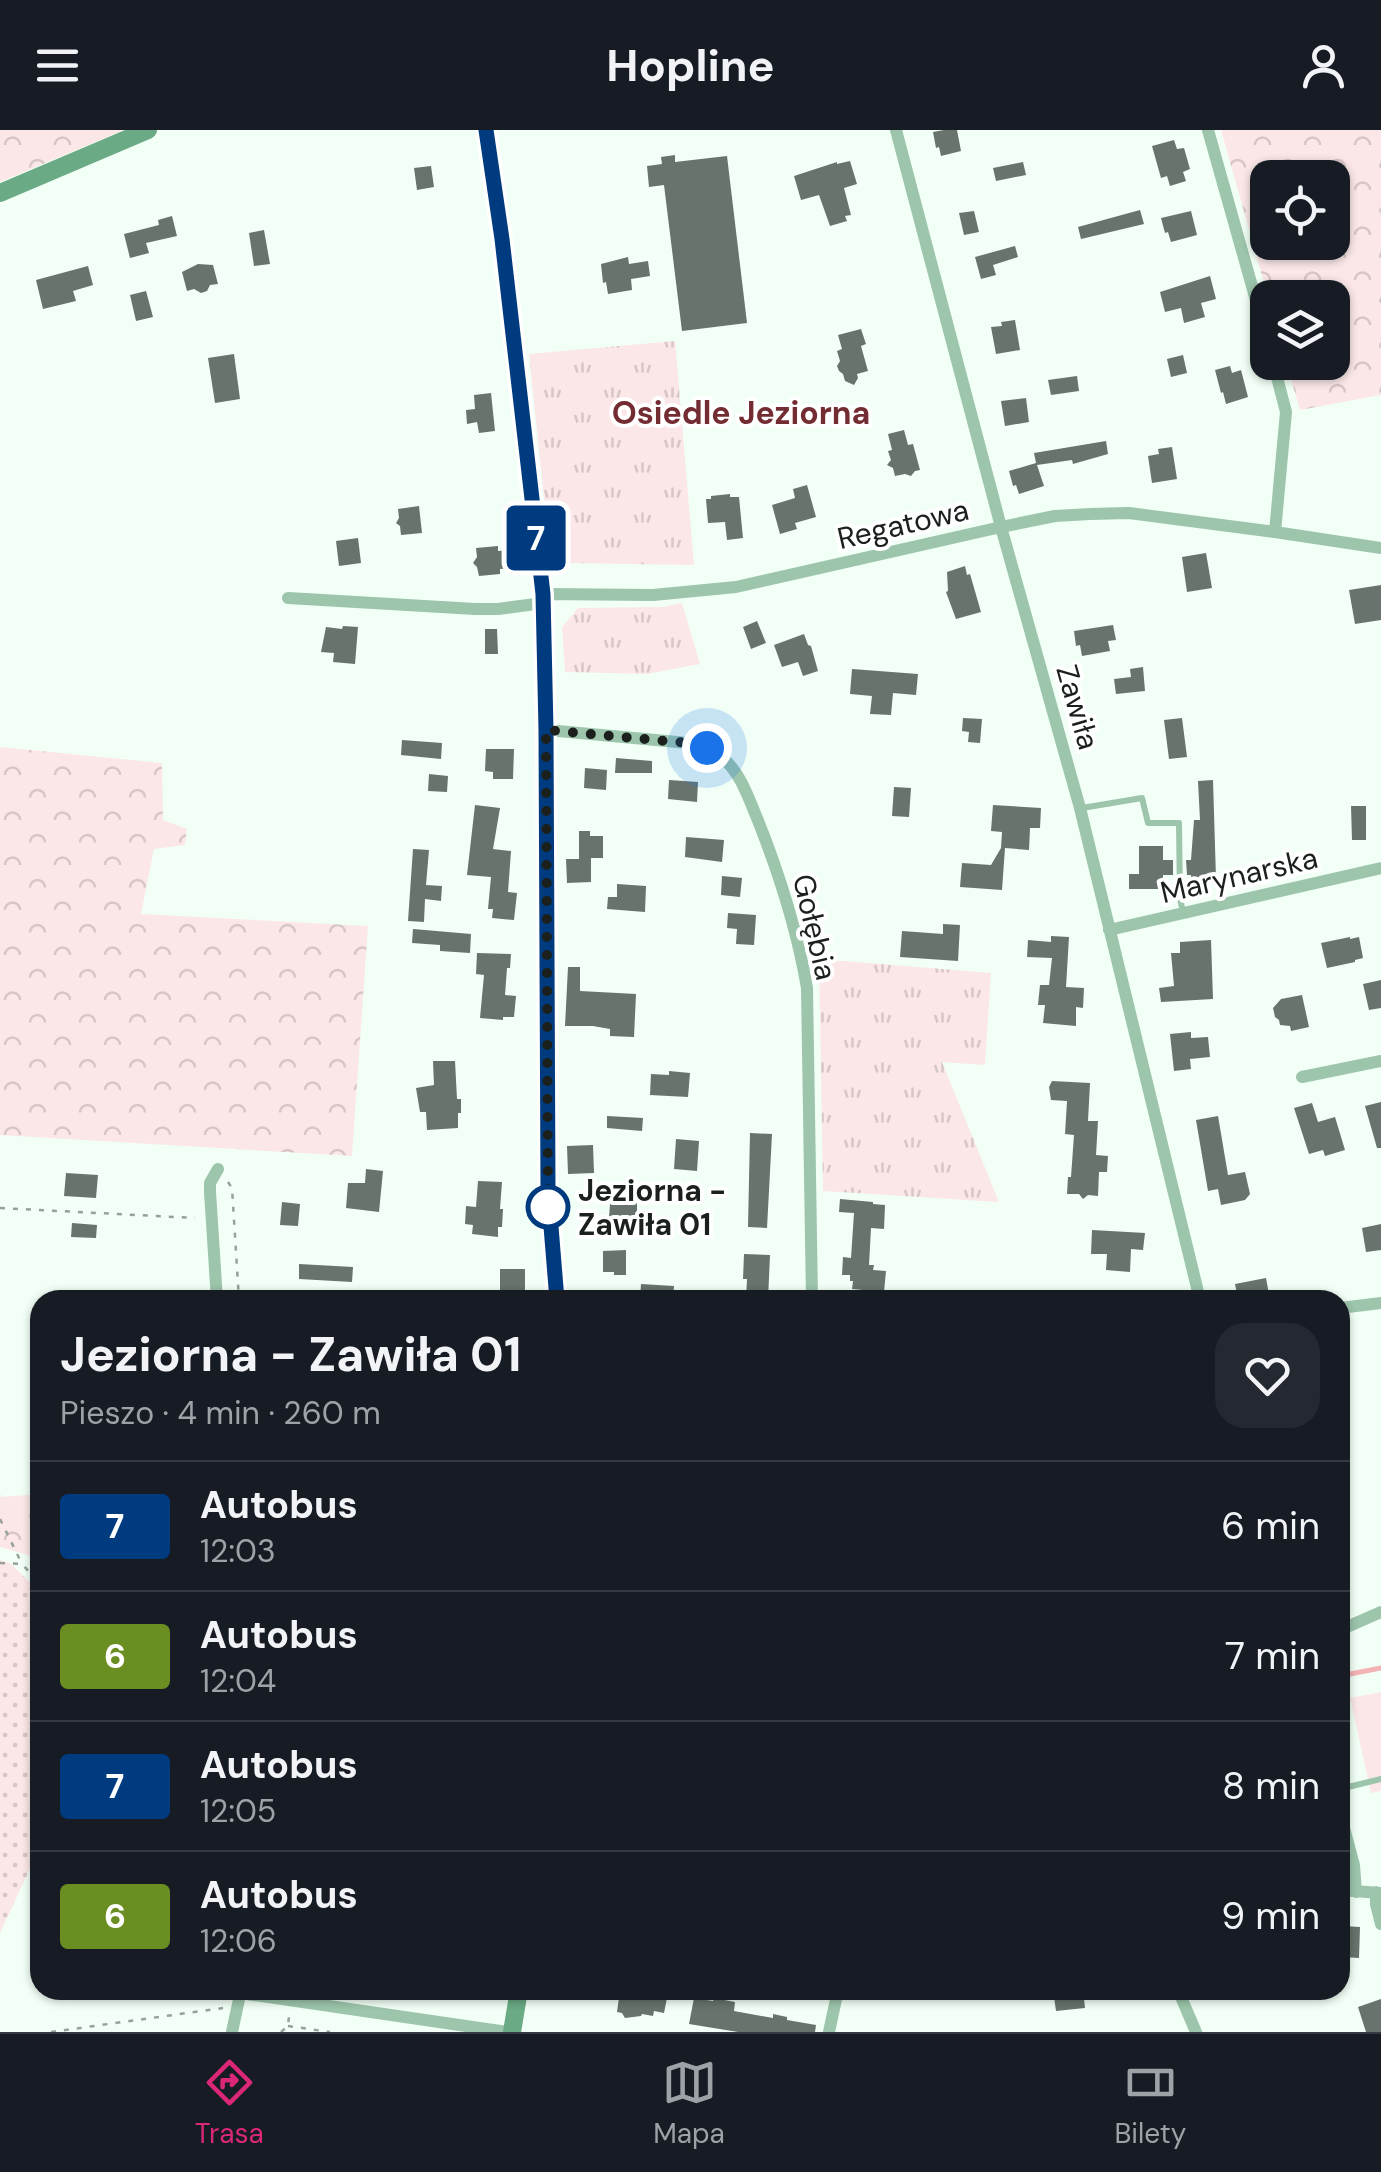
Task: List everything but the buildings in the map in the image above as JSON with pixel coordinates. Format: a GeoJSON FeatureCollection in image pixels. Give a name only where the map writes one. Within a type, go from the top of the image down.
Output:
{"type":"FeatureCollection","features":[{"type":"Feature","properties":{"kind":"street"},"geometry":{"type":"LineString","coordinates":[[0,193],[148,130]]}},
{"type":"Feature","properties":{"kind":"street"},"geometry":{"type":"LineString","coordinates":[[486,130],[543,599],[548,1190],[556,1290]]}},
{"type":"Feature","properties":{"kind":"street","name":"Zawiła"},"geometry":{"type":"LineString","coordinates":[[896,130],[1080,808],[1198,1290]]}},
{"type":"Feature","properties":{"kind":"street"},"geometry":{"type":"LineString","coordinates":[[1208,130],[1250,280]]}},
{"type":"Feature","properties":{"kind":"street"},"geometry":{"type":"LineString","coordinates":[[1275,532],[1286,412],[1278,380]]}},
{"type":"Feature","properties":{"kind":"street","name":"Regatowa"},"geometry":{"type":"LineString","coordinates":[[288,598],[498,609],[543,599],[736,587],[1055,516],[1129,513],[1381,548]]}},
{"type":"Feature","properties":{"kind":"street","name":"Gołębia"},"geometry":{"type":"LineString","coordinates":[[546,730],[707,748],[721,756],[744,788],[780,878],[806,988],[812,1290]]}},
{"type":"Feature","properties":{"kind":"street","name":"Marynarska"},"geometry":{"type":"LineString","coordinates":[[1109,930],[1381,868]]}},
{"type":"Feature","properties":{"kind":"street"},"geometry":{"type":"LineString","coordinates":[[1302,1077],[1381,1061]]}},
{"type":"Feature","properties":{"kind":"street"},"geometry":{"type":"LineString","coordinates":[[216,1290],[210,1183],[218,1169]]}},
{"type":"Feature","properties":{"kind":"street"},"geometry":{"type":"LineString","coordinates":[[1350,1307],[1381,1303]]}},
{"type":"Feature","properties":{"kind":"street"},"geometry":{"type":"LineString","coordinates":[[1350,1626],[1381,1612]]}},
{"type":"Feature","properties":{"kind":"street"},"geometry":{"type":"LineString","coordinates":[[1350,1849],[1356,1892]]}},
{"type":"Feature","properties":{"kind":"street"},"geometry":{"type":"LineString","coordinates":[[1350,1891],[1378,1892],[1376,1904],[1381,1924]]}},
{"type":"Feature","properties":{"kind":"street"},"geometry":{"type":"LineString","coordinates":[[232,2032],[239,2000]]}},
{"type":"Feature","properties":{"kind":"street"},"geometry":{"type":"LineString","coordinates":[[263,2000],[509,2032],[517,2000]]}},
{"type":"Feature","properties":{"kind":"street"},"geometry":{"type":"LineString","coordinates":[[830,2032],[836,2000]]}},
{"type":"Feature","properties":{"kind":"street"},"geometry":{"type":"LineString","coordinates":[[1182,2000],[1196,2032]]}},
{"type":"Feature","properties":{"kind":"lane"},"geometry":{"type":"LineString","coordinates":[[1080,808],[1142,798],[1148,823],[1179,823],[1180,899],[1184,914]]}},
{"type":"Feature","properties":{"kind":"lane"},"geometry":{"type":"LineString","coordinates":[[1350,1787],[1381,1779]]}},
{"type":"Feature","properties":{"kind":"path"},"geometry":{"type":"LineString","coordinates":[[218,1169],[232,1188],[239,1290]]}},
{"type":"Feature","properties":{"kind":"path"},"geometry":{"type":"LineString","coordinates":[[0,1208],[211,1219]]}},
{"type":"Feature","properties":{"kind":"path"},"geometry":{"type":"LineString","coordinates":[[0,1518],[30,1573]]}},
{"type":"Feature","properties":{"kind":"path"},"geometry":{"type":"LineString","coordinates":[[0,1563],[22,1564]]}},
{"type":"Feature","properties":{"kind":"path"},"geometry":{"type":"LineString","coordinates":[[51,2032],[224,2000]]}},
{"type":"Feature","properties":{"kind":"path"},"geometry":{"type":"LineString","coordinates":[[288,2026],[330,2032]]}},
{"type":"Feature","properties":{"kind":"green space"},"geometry":{"type":"Polygon","coordinates":[[[0,130],[124,130],[0,182],[0,130]]]}},
{"type":"Feature","properties":{"kind":"green space"},"geometry":{"type":"Polygon","coordinates":[[[1221,130],[1381,130],[1381,395],[1300,410],[1291,380],[1350,380],[1350,280],[1263,280],[1258,260],[1350,260],[1350,160],[1250,160],[1250,233],[1221,130]]]}},
{"type":"Feature","properties":{"kind":"green space"},"geometry":{"type":"Polygon","coordinates":[[[675,341],[694,565],[566,563],[548,536],[529,354],[675,341]]]}},
{"type":"Feature","properties":{"kind":"green space"},"geometry":{"type":"Polygon","coordinates":[[[682,603],[700,664],[647,674],[565,672],[562,627],[578,608],[663,607],[682,603]]]}},
{"type":"Feature","properties":{"kind":"green space"},"geometry":{"type":"Polygon","coordinates":[[[0,747],[162,763],[163,820],[187,829],[185,845],[154,849],[141,914],[368,926],[352,1156],[0,1135],[0,747]]]}},
{"type":"Feature","properties":{"kind":"green space"},"geometry":{"type":"Polygon","coordinates":[[[819,959],[991,973],[985,1065],[942,1062],[999,1202],[823,1191],[819,959]]]}},
{"type":"Feature","properties":{"kind":"green space"},"geometry":{"type":"Polygon","coordinates":[[[0,1494],[30,1495],[30,1556],[0,1547],[0,1494]]]}},
{"type":"Feature","properties":{"kind":"green space"},"geometry":{"type":"Polygon","coordinates":[[[0,1560],[10,1563],[30,1582],[30,1868],[0,1933],[0,1560]]]}},
{"type":"Feature","properties":{"kind":"green space"},"geometry":{"type":"Polygon","coordinates":[[[1381,1692],[1381,1791],[1371,1793],[1350,1698],[1381,1692]]]}},
{"type":"Feature","properties":{"kind":"waterway"},"geometry":{"type":"LineString","coordinates":[[1350,1674],[1381,1668]]}},
{"type":"Feature","properties":{"kind":"bus line","name":"7"},"geometry":{"type":"LineString","coordinates":[[486,130],[543,594],[548,1190],[556,1290]]}},
{"type":"Feature","properties":{"kind":"place","name":"Jeziorna - Zawiła 01"},"geometry":{"type":"Point","coordinates":[548,1207]}},
{"type":"Feature","properties":{"kind":"district","name":"Osiedle Jeziorna"},"geometry":{"type":"Point","coordinates":[741,413]}},
{"type":"Feature","properties":{"kind":"route"},"geometry":{"type":"LineString","coordinates":[[548,1207],[546,730],[707,748]]}}]}
